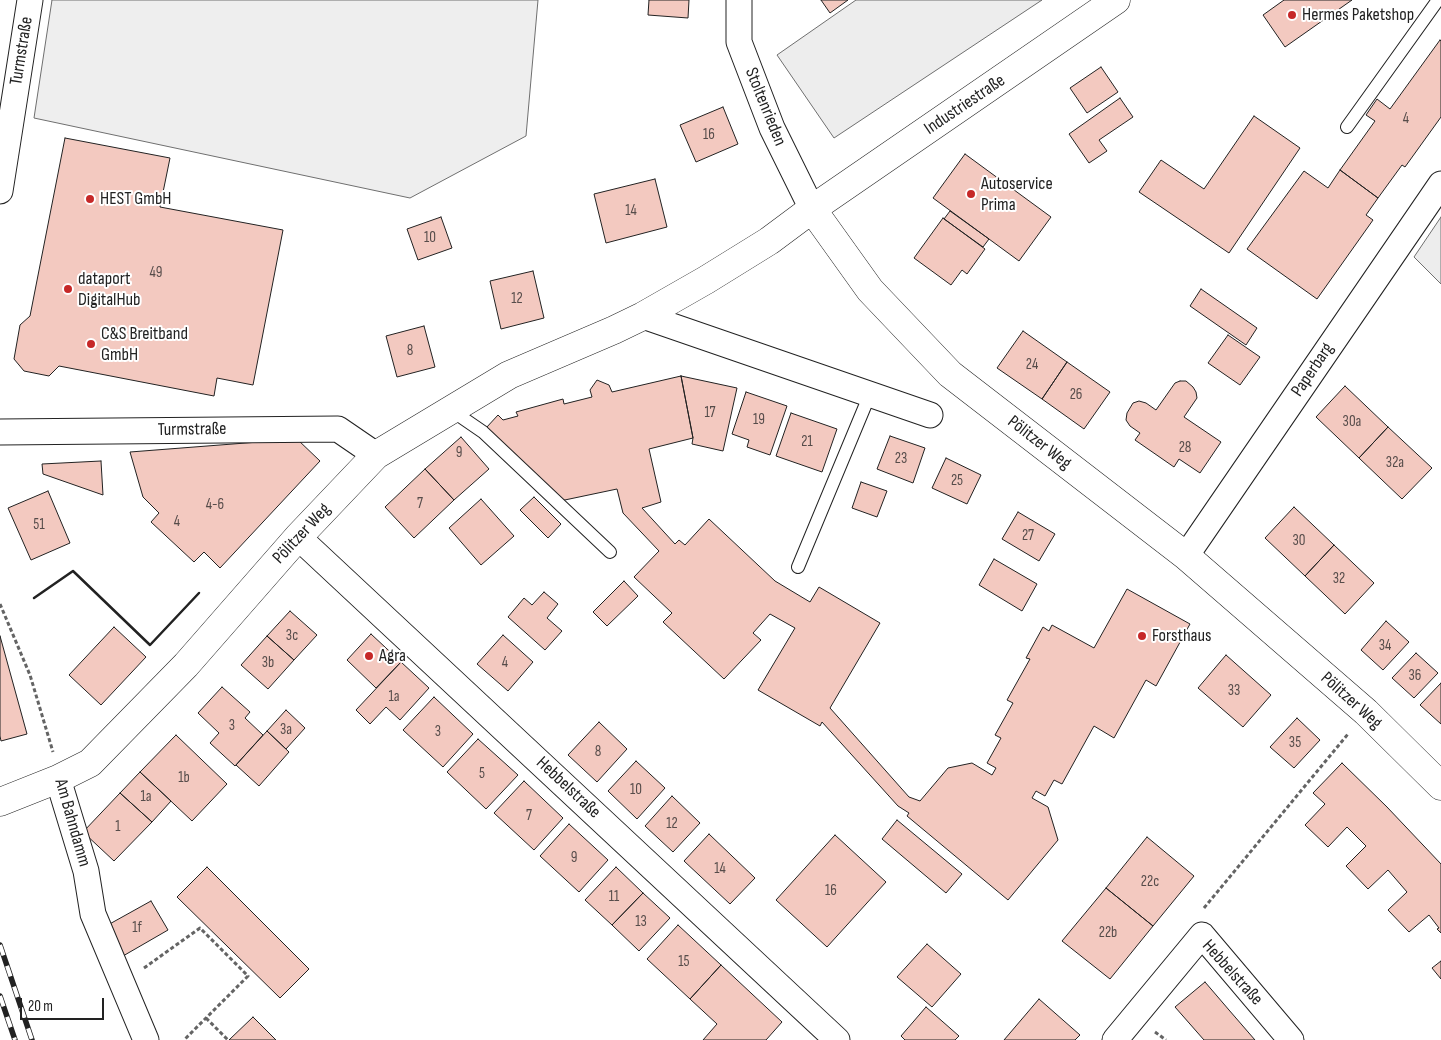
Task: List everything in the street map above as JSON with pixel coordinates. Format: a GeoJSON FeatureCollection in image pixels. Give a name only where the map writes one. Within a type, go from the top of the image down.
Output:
{"type":"FeatureCollection","features":[{"type":"Feature","properties":{"kind":"main road","name":"Industriestraße"},"geometry":{"type":"LineString","coordinates":[[812,209],[1116,0]]}},
{"type":"Feature","properties":{"kind":"main road","name":"Pölitzer Weg"},"geometry":{"type":"LineString","coordinates":[[0,802],[58,779],[90,763],[186,665],[298,537],[376,455],[509,375],[643,316],[769,241],[812,209],[870,290],[950,374],[1186,556],[1366,712],[1441,786]]}},
{"type":"Feature","properties":{"kind":"street","name":"Turmstraße"},"geometry":{"type":"LineString","coordinates":[[0,191],[30,0]]}},
{"type":"Feature","properties":{"kind":"street","name":"Stoltenrieden"},"geometry":{"type":"LineString","coordinates":[[738,0],[740,42],[772,128],[812,209]]}},
{"type":"Feature","properties":{"kind":"street","name":"Paperbarg"},"geometry":{"type":"LineString","coordinates":[[1186,556],[1441,184]]}},
{"type":"Feature","properties":{"kind":"street"},"geometry":{"type":"LineString","coordinates":[[643,316],[930,414]]}},
{"type":"Feature","properties":{"kind":"street","name":"Turmstraße"},"geometry":{"type":"LineString","coordinates":[[0,432],[338,429],[376,455]]}},
{"type":"Feature","properties":{"kind":"street","name":"Hebbelstraße"},"geometry":{"type":"LineString","coordinates":[[298,537],[833,1039]]}},
{"type":"Feature","properties":{"kind":"street","name":"Am Bahndamm"},"geometry":{"type":"LineString","coordinates":[[58,779],[86,871],[93,914],[146,1040]]}},
{"type":"Feature","properties":{"kind":"street","name":"Hebbelstraße"},"geometry":{"type":"LineString","coordinates":[[1115,1040],[1202,935],[1291,1040]]}},
{"type":"Feature","properties":{"kind":"lane"},"geometry":{"type":"LineString","coordinates":[[1347,126],[1438,0]]}},
{"type":"Feature","properties":{"kind":"lane"},"geometry":{"type":"LineString","coordinates":[[798,567],[870,394]]}},
{"type":"Feature","properties":{"kind":"lane"},"geometry":{"type":"LineString","coordinates":[[451,410],[483,432],[610,552]]}},
{"type":"Feature","properties":{"kind":"path","name":"Am Bahndamm"},"geometry":{"type":"LineString","coordinates":[[0,604],[30,675],[54,756],[58,779]]}},
{"type":"Feature","properties":{"kind":"path"},"geometry":{"type":"LineString","coordinates":[[1202,935],[1196,917],[1366,712]]}},
{"type":"Feature","properties":{"kind":"path"},"geometry":{"type":"LineString","coordinates":[[122,984],[200,928],[248,976],[184,1040]]}},
{"type":"Feature","properties":{"kind":"path"},"geometry":{"type":"LineString","coordinates":[[206,1018],[228,1040]]}},
{"type":"Feature","properties":{"kind":"shaded area"},"geometry":{"type":"Polygon","coordinates":[[[52,0],[538,0],[526,136],[410,198],[34,118],[52,0]]]}},
{"type":"Feature","properties":{"kind":"shaded area"},"geometry":{"type":"Polygon","coordinates":[[[856,0],[1042,0],[834,138],[777,55],[856,0]]]}},
{"type":"Feature","properties":{"kind":"shaded area"},"geometry":{"type":"Polygon","coordinates":[[[1441,217],[1441,284],[1414,257],[1441,217]]]}},
{"type":"Feature","properties":{"kind":"building"},"geometry":{"type":"Polygon","coordinates":[[[649,0],[689,0],[688,18],[648,15],[649,0]]]}},
{"type":"Feature","properties":{"kind":"building"},"geometry":{"type":"Polygon","coordinates":[[[821,0],[848,0],[830,13],[821,0]]]}},
{"type":"Feature","properties":{"kind":"building"},"geometry":{"type":"Polygon","coordinates":[[[1284,0],[1352,0],[1285,47],[1263,15],[1284,0]]]}},
{"type":"Feature","properties":{"kind":"building"},"geometry":{"type":"Polygon","coordinates":[[[1440,40],[1441,117],[1405,167],[1402,165],[1378,198],[1340,170],[1375,121],[1366,115],[1377,99],[1390,109],[1440,40]]]}},
{"type":"Feature","properties":{"kind":"building"},"geometry":{"type":"Polygon","coordinates":[[[1101,67],[1118,92],[1087,113],[1070,88],[1101,67]]]}},
{"type":"Feature","properties":{"kind":"building"},"geometry":{"type":"Polygon","coordinates":[[[1120,98],[1133,117],[1099,140],[1107,151],[1089,163],[1069,134],[1120,98]]]}},
{"type":"Feature","properties":{"kind":"building"},"geometry":{"type":"Polygon","coordinates":[[[723,107],[738,144],[696,162],[680,125],[723,107]]]}},
{"type":"Feature","properties":{"kind":"building"},"geometry":{"type":"Polygon","coordinates":[[[1254,116],[1300,148],[1229,253],[1139,192],[1161,160],[1204,189],[1254,116]]]}},
{"type":"Feature","properties":{"kind":"building"},"geometry":{"type":"Polygon","coordinates":[[[65,138],[170,158],[160,207],[283,230],[253,385],[217,378],[214,396],[59,366],[49,376],[24,371],[14,359],[20,325],[30,316],[65,138]]]}},
{"type":"Feature","properties":{"kind":"building"},"geometry":{"type":"Polygon","coordinates":[[[965,154],[1051,217],[1019,261],[933,198],[965,154]]]}},
{"type":"Feature","properties":{"kind":"building"},"geometry":{"type":"Polygon","coordinates":[[[1340,170],[1378,198],[1366,215],[1373,220],[1317,299],[1247,249],[1304,171],[1328,188],[1340,170]]]}},
{"type":"Feature","properties":{"kind":"building"},"geometry":{"type":"Polygon","coordinates":[[[655,179],[667,227],[606,243],[594,194],[655,179]]]}},
{"type":"Feature","properties":{"kind":"building"},"geometry":{"type":"Polygon","coordinates":[[[950,211],[989,239],[983,247],[944,219],[950,211]]]}},
{"type":"Feature","properties":{"kind":"building"},"geometry":{"type":"Polygon","coordinates":[[[441,217],[452,248],[418,260],[407,229],[441,217]]]}},
{"type":"Feature","properties":{"kind":"building"},"geometry":{"type":"Polygon","coordinates":[[[943,218],[985,249],[967,274],[962,270],[951,285],[914,258],[943,218]]]}},
{"type":"Feature","properties":{"kind":"building"},"geometry":{"type":"Polygon","coordinates":[[[533,271],[544,318],[501,329],[490,281],[533,271]]]}},
{"type":"Feature","properties":{"kind":"building"},"geometry":{"type":"Polygon","coordinates":[[[1201,289],[1257,328],[1246,345],[1190,306],[1201,289]]]}},
{"type":"Feature","properties":{"kind":"building"},"geometry":{"type":"Polygon","coordinates":[[[424,326],[435,367],[397,377],[386,336],[424,326]]]}},
{"type":"Feature","properties":{"kind":"building"},"geometry":{"type":"Polygon","coordinates":[[[1023,331],[1067,362],[1042,399],[997,368],[1023,331]]]}},
{"type":"Feature","properties":{"kind":"building"},"geometry":{"type":"Polygon","coordinates":[[[1228,335],[1260,357],[1240,385],[1208,363],[1228,335]]]}},
{"type":"Feature","properties":{"kind":"building"},"geometry":{"type":"Polygon","coordinates":[[[1067,362],[1110,392],[1084,429],[1042,399],[1067,362]]]}},
{"type":"Feature","properties":{"kind":"building","name":"Forsthaus"},"geometry":{"type":"Polygon","coordinates":[[[681,376],[693,438],[649,449],[661,502],[642,508],[675,544],[679,540],[685,545],[709,519],[775,581],[810,602],[819,587],[880,623],[830,708],[909,797],[920,801],[948,768],[972,763],[992,775],[996,768],[987,763],[1001,738],[995,735],[1013,703],[1007,700],[1030,659],[1026,658],[1043,627],[1049,631],[1052,625],[1094,648],[1127,589],[1190,624],[1156,686],[1146,680],[1114,738],[1094,726],[1062,784],[1054,780],[1045,796],[1036,791],[1032,798],[1048,807],[1058,840],[1008,900],[907,816],[909,813],[898,806],[822,722],[820,726],[758,690],[795,628],[770,614],[753,633],[761,640],[724,679],[663,622],[672,613],[634,577],[659,551],[623,513],[617,489],[560,501],[486,428],[498,415],[503,420],[518,416],[516,412],[563,399],[564,404],[592,397],[590,390],[597,380],[609,385],[612,392],[681,376]]]}},
{"type":"Feature","properties":{"kind":"building"},"geometry":{"type":"Polygon","coordinates":[[[681,376],[737,388],[723,451],[692,444],[693,438],[681,376]]]}},
{"type":"Feature","properties":{"kind":"building"},"geometry":{"type":"Polygon","coordinates":[[[1186,381],[1193,387],[1197,398],[1184,417],[1221,442],[1200,473],[1179,459],[1174,467],[1135,440],[1140,433],[1130,426],[1126,420],[1127,413],[1133,403],[1139,401],[1146,403],[1156,410],[1175,383],[1186,381]]]}},
{"type":"Feature","properties":{"kind":"building"},"geometry":{"type":"Polygon","coordinates":[[[1345,386],[1388,427],[1359,458],[1316,417],[1345,386]]]}},
{"type":"Feature","properties":{"kind":"building"},"geometry":{"type":"Polygon","coordinates":[[[746,392],[787,406],[770,455],[747,447],[749,440],[732,434],[746,392]]]}},
{"type":"Feature","properties":{"kind":"building"},"geometry":{"type":"Polygon","coordinates":[[[791,413],[837,429],[822,472],[776,456],[791,413]]]}},
{"type":"Feature","properties":{"kind":"building"},"geometry":{"type":"Polygon","coordinates":[[[1388,427],[1432,468],[1402,499],[1359,458],[1388,427]]]}},
{"type":"Feature","properties":{"kind":"building"},"geometry":{"type":"Polygon","coordinates":[[[890,436],[925,448],[913,483],[877,469],[890,436]]]}},
{"type":"Feature","properties":{"kind":"building"},"geometry":{"type":"Polygon","coordinates":[[[461,437],[489,469],[454,500],[425,469],[461,437]]]}},
{"type":"Feature","properties":{"kind":"building"},"geometry":{"type":"Polygon","coordinates":[[[297,439],[320,461],[220,568],[204,552],[194,562],[151,522],[159,513],[143,497],[130,452],[297,439]]]}},
{"type":"Feature","properties":{"kind":"building"},"geometry":{"type":"Polygon","coordinates":[[[946,458],[981,475],[967,504],[932,488],[946,458]]]}},
{"type":"Feature","properties":{"kind":"building"},"geometry":{"type":"Polygon","coordinates":[[[101,461],[103,495],[43,474],[42,464],[101,461]]]}},
{"type":"Feature","properties":{"kind":"building"},"geometry":{"type":"Polygon","coordinates":[[[425,469],[454,500],[414,538],[385,507],[425,469]]]}},
{"type":"Feature","properties":{"kind":"building"},"geometry":{"type":"Polygon","coordinates":[[[861,482],[887,491],[877,517],[852,508],[861,482]]]}},
{"type":"Feature","properties":{"kind":"building"},"geometry":{"type":"Polygon","coordinates":[[[48,491],[70,543],[31,560],[8,508],[48,491]]]}},
{"type":"Feature","properties":{"kind":"building"},"geometry":{"type":"Polygon","coordinates":[[[534,497],[561,524],[548,538],[520,510],[534,497]]]}},
{"type":"Feature","properties":{"kind":"building"},"geometry":{"type":"Polygon","coordinates":[[[481,499],[514,536],[481,565],[449,528],[481,499]]]}},
{"type":"Feature","properties":{"kind":"building"},"geometry":{"type":"Polygon","coordinates":[[[1294,507],[1334,545],[1305,576],[1265,538],[1294,507]]]}},
{"type":"Feature","properties":{"kind":"building"},"geometry":{"type":"Polygon","coordinates":[[[1018,512],[1055,534],[1039,561],[1002,539],[1018,512]]]}},
{"type":"Feature","properties":{"kind":"building"},"geometry":{"type":"Polygon","coordinates":[[[1334,545],[1374,583],[1345,614],[1305,576],[1334,545]]]}},
{"type":"Feature","properties":{"kind":"building"},"geometry":{"type":"Polygon","coordinates":[[[994,559],[1037,584],[1022,611],[979,585],[994,559]]]}},
{"type":"Feature","properties":{"kind":"building"},"geometry":{"type":"Polygon","coordinates":[[[624,581],[638,596],[607,626],[593,612],[624,581]]]}},
{"type":"Feature","properties":{"kind":"building"},"geometry":{"type":"Polygon","coordinates":[[[544,592],[558,604],[547,618],[562,631],[545,650],[508,617],[524,598],[532,605],[544,592]]]}},
{"type":"Feature","properties":{"kind":"building"},"geometry":{"type":"Polygon","coordinates":[[[290,611],[317,635],[294,660],[267,636],[290,611]]]}},
{"type":"Feature","properties":{"kind":"building"},"geometry":{"type":"Polygon","coordinates":[[[1386,621],[1409,642],[1383,670],[1361,650],[1386,621]]]}},
{"type":"Feature","properties":{"kind":"building"},"geometry":{"type":"Polygon","coordinates":[[[114,627],[146,657],[101,705],[69,675],[114,627]]]}},
{"type":"Feature","properties":{"kind":"building"},"geometry":{"type":"Polygon","coordinates":[[[371,634],[401,662],[376,688],[347,660],[371,634]]]}},
{"type":"Feature","properties":{"kind":"building"},"geometry":{"type":"Polygon","coordinates":[[[503,635],[533,662],[508,691],[477,664],[503,635]]]}},
{"type":"Feature","properties":{"kind":"building"},"geometry":{"type":"Polygon","coordinates":[[[0,636],[27,734],[1,741],[0,736],[0,636]]]}},
{"type":"Feature","properties":{"kind":"building"},"geometry":{"type":"Polygon","coordinates":[[[267,636],[294,660],[268,689],[241,665],[267,636]]]}},
{"type":"Feature","properties":{"kind":"building"},"geometry":{"type":"Polygon","coordinates":[[[1416,653],[1438,673],[1414,698],[1392,678],[1416,653]]]}},
{"type":"Feature","properties":{"kind":"building"},"geometry":{"type":"Polygon","coordinates":[[[1226,655],[1271,695],[1243,727],[1198,688],[1226,655]]]}},
{"type":"Feature","properties":{"kind":"building"},"geometry":{"type":"Polygon","coordinates":[[[401,662],[429,688],[400,720],[386,707],[370,724],[356,710],[401,662]]]}},
{"type":"Feature","properties":{"kind":"building"},"geometry":{"type":"Polygon","coordinates":[[[1441,683],[1441,724],[1420,705],[1441,683]]]}},
{"type":"Feature","properties":{"kind":"building"},"geometry":{"type":"Polygon","coordinates":[[[222,687],[250,712],[245,718],[263,735],[235,766],[210,743],[219,733],[198,713],[222,687]]]}},
{"type":"Feature","properties":{"kind":"building"},"geometry":{"type":"Polygon","coordinates":[[[434,697],[473,734],[443,767],[403,730],[434,697]]]}},
{"type":"Feature","properties":{"kind":"building"},"geometry":{"type":"Polygon","coordinates":[[[286,710],[305,728],[286,749],[267,731],[286,710]]]}},
{"type":"Feature","properties":{"kind":"building"},"geometry":{"type":"Polygon","coordinates":[[[1297,718],[1320,740],[1294,768],[1270,747],[1297,718]]]}},
{"type":"Feature","properties":{"kind":"building"},"geometry":{"type":"Polygon","coordinates":[[[599,722],[627,749],[597,782],[568,755],[599,722]]]}},
{"type":"Feature","properties":{"kind":"building"},"geometry":{"type":"Polygon","coordinates":[[[267,731],[289,752],[259,786],[236,765],[267,731]]]}},
{"type":"Feature","properties":{"kind":"building"},"geometry":{"type":"Polygon","coordinates":[[[176,735],[227,784],[192,821],[140,772],[176,735]]]}},
{"type":"Feature","properties":{"kind":"building"},"geometry":{"type":"Polygon","coordinates":[[[478,739],[518,775],[486,809],[447,772],[478,739]]]}},
{"type":"Feature","properties":{"kind":"building"},"geometry":{"type":"Polygon","coordinates":[[[636,761],[665,788],[637,819],[608,791],[636,761]]]}},
{"type":"Feature","properties":{"kind":"building"},"geometry":{"type":"Polygon","coordinates":[[[1342,763],[1441,864],[1441,933],[1429,915],[1409,932],[1388,910],[1407,892],[1388,870],[1368,889],[1346,866],[1366,846],[1347,827],[1328,847],[1305,825],[1325,804],[1313,793],[1342,763]]]}},
{"type":"Feature","properties":{"kind":"building"},"geometry":{"type":"Polygon","coordinates":[[[140,772],[171,801],[152,822],[120,793],[140,772]]]}},
{"type":"Feature","properties":{"kind":"building"},"geometry":{"type":"Polygon","coordinates":[[[524,781],[563,818],[534,850],[494,813],[524,781]]]}},
{"type":"Feature","properties":{"kind":"building"},"geometry":{"type":"Polygon","coordinates":[[[120,793],[152,822],[114,861],[83,832],[120,793]]]}},
{"type":"Feature","properties":{"kind":"building"},"geometry":{"type":"Polygon","coordinates":[[[672,796],[700,823],[673,852],[645,826],[672,796]]]}},
{"type":"Feature","properties":{"kind":"building"},"geometry":{"type":"Polygon","coordinates":[[[897,820],[962,874],[946,893],[882,839],[897,820]]]}},
{"type":"Feature","properties":{"kind":"building"},"geometry":{"type":"Polygon","coordinates":[[[569,824],[608,860],[579,892],[540,856],[569,824]]]}},
{"type":"Feature","properties":{"kind":"building"},"geometry":{"type":"Polygon","coordinates":[[[709,834],[755,878],[730,904],[684,861],[709,834]]]}},
{"type":"Feature","properties":{"kind":"building"},"geometry":{"type":"Polygon","coordinates":[[[835,835],[886,882],[827,947],[776,900],[835,835]]]}},
{"type":"Feature","properties":{"kind":"building"},"geometry":{"type":"Polygon","coordinates":[[[1147,837],[1194,876],[1153,926],[1106,888],[1147,837]]]}},
{"type":"Feature","properties":{"kind":"building"},"geometry":{"type":"Polygon","coordinates":[[[207,867],[309,969],[280,998],[177,897],[207,867]]]}},
{"type":"Feature","properties":{"kind":"building"},"geometry":{"type":"Polygon","coordinates":[[[616,867],[643,893],[612,925],[585,900],[616,867]]]}},
{"type":"Feature","properties":{"kind":"building"},"geometry":{"type":"Polygon","coordinates":[[[1106,888],[1153,926],[1110,979],[1062,941],[1106,888]]]}},
{"type":"Feature","properties":{"kind":"building"},"geometry":{"type":"Polygon","coordinates":[[[643,893],[670,918],[639,951],[612,925],[643,893]]]}},
{"type":"Feature","properties":{"kind":"building"},"geometry":{"type":"Polygon","coordinates":[[[151,901],[168,930],[123,956],[106,926],[151,901]]]}},
{"type":"Feature","properties":{"kind":"building"},"geometry":{"type":"Polygon","coordinates":[[[678,925],[721,965],[690,999],[647,959],[678,925]]]}},
{"type":"Feature","properties":{"kind":"building"},"geometry":{"type":"Polygon","coordinates":[[[927,944],[961,974],[932,1007],[897,977],[927,944]]]}},
{"type":"Feature","properties":{"kind":"building"},"geometry":{"type":"Polygon","coordinates":[[[1441,961],[1441,979],[1432,968],[1441,961]]]}},
{"type":"Feature","properties":{"kind":"building"},"geometry":{"type":"Polygon","coordinates":[[[721,965],[782,1022],[766,1040],[703,1040],[717,1024],[690,999],[721,965]]]}},
{"type":"Feature","properties":{"kind":"building"},"geometry":{"type":"Polygon","coordinates":[[[1205,982],[1255,1040],[1204,1040],[1175,1007],[1205,982]]]}},
{"type":"Feature","properties":{"kind":"building"},"geometry":{"type":"Polygon","coordinates":[[[1039,999],[1080,1035],[1075,1040],[1004,1040],[1039,999]]]}},
{"type":"Feature","properties":{"kind":"building"},"geometry":{"type":"Polygon","coordinates":[[[926,1007],[959,1036],[955,1040],[905,1040],[901,1036],[926,1007]]]}},
{"type":"Feature","properties":{"kind":"building"},"geometry":{"type":"Polygon","coordinates":[[[253,1017],[276,1040],[229,1040],[253,1017]]]}},
{"type":"Feature","properties":{"kind":"railway"},"geometry":{"type":"LineString","coordinates":[[0,945],[32,1040]]}},
{"type":"Feature","properties":{"kind":"railway"},"geometry":{"type":"LineString","coordinates":[[0,996],[15,1040]]}},
{"type":"Feature","properties":{"kind":"wall"},"geometry":{"type":"LineString","coordinates":[[34,598],[73,571],[150,645],[199,593]]}},
{"type":"Feature","properties":{"kind":"place","name":"Hermes Paketshop"},"geometry":{"type":"Point","coordinates":[1292,15]}},
{"type":"Feature","properties":{"kind":"place","name":"Autoservice Prima"},"geometry":{"type":"Point","coordinates":[971,194]}},
{"type":"Feature","properties":{"kind":"place","name":"HEST GmbH"},"geometry":{"type":"Point","coordinates":[90,199]}},
{"type":"Feature","properties":{"kind":"place","name":"dataport DigitalHub"},"geometry":{"type":"Point","coordinates":[68,289]}},
{"type":"Feature","properties":{"kind":"place","name":"C&S Breitband GmbH"},"geometry":{"type":"Point","coordinates":[91,344]}},
{"type":"Feature","properties":{"kind":"place","name":"Forsthaus"},"geometry":{"type":"Point","coordinates":[1142,636]}},
{"type":"Feature","properties":{"kind":"place","name":"Agra"},"geometry":{"type":"Point","coordinates":[369,656]}}]}
